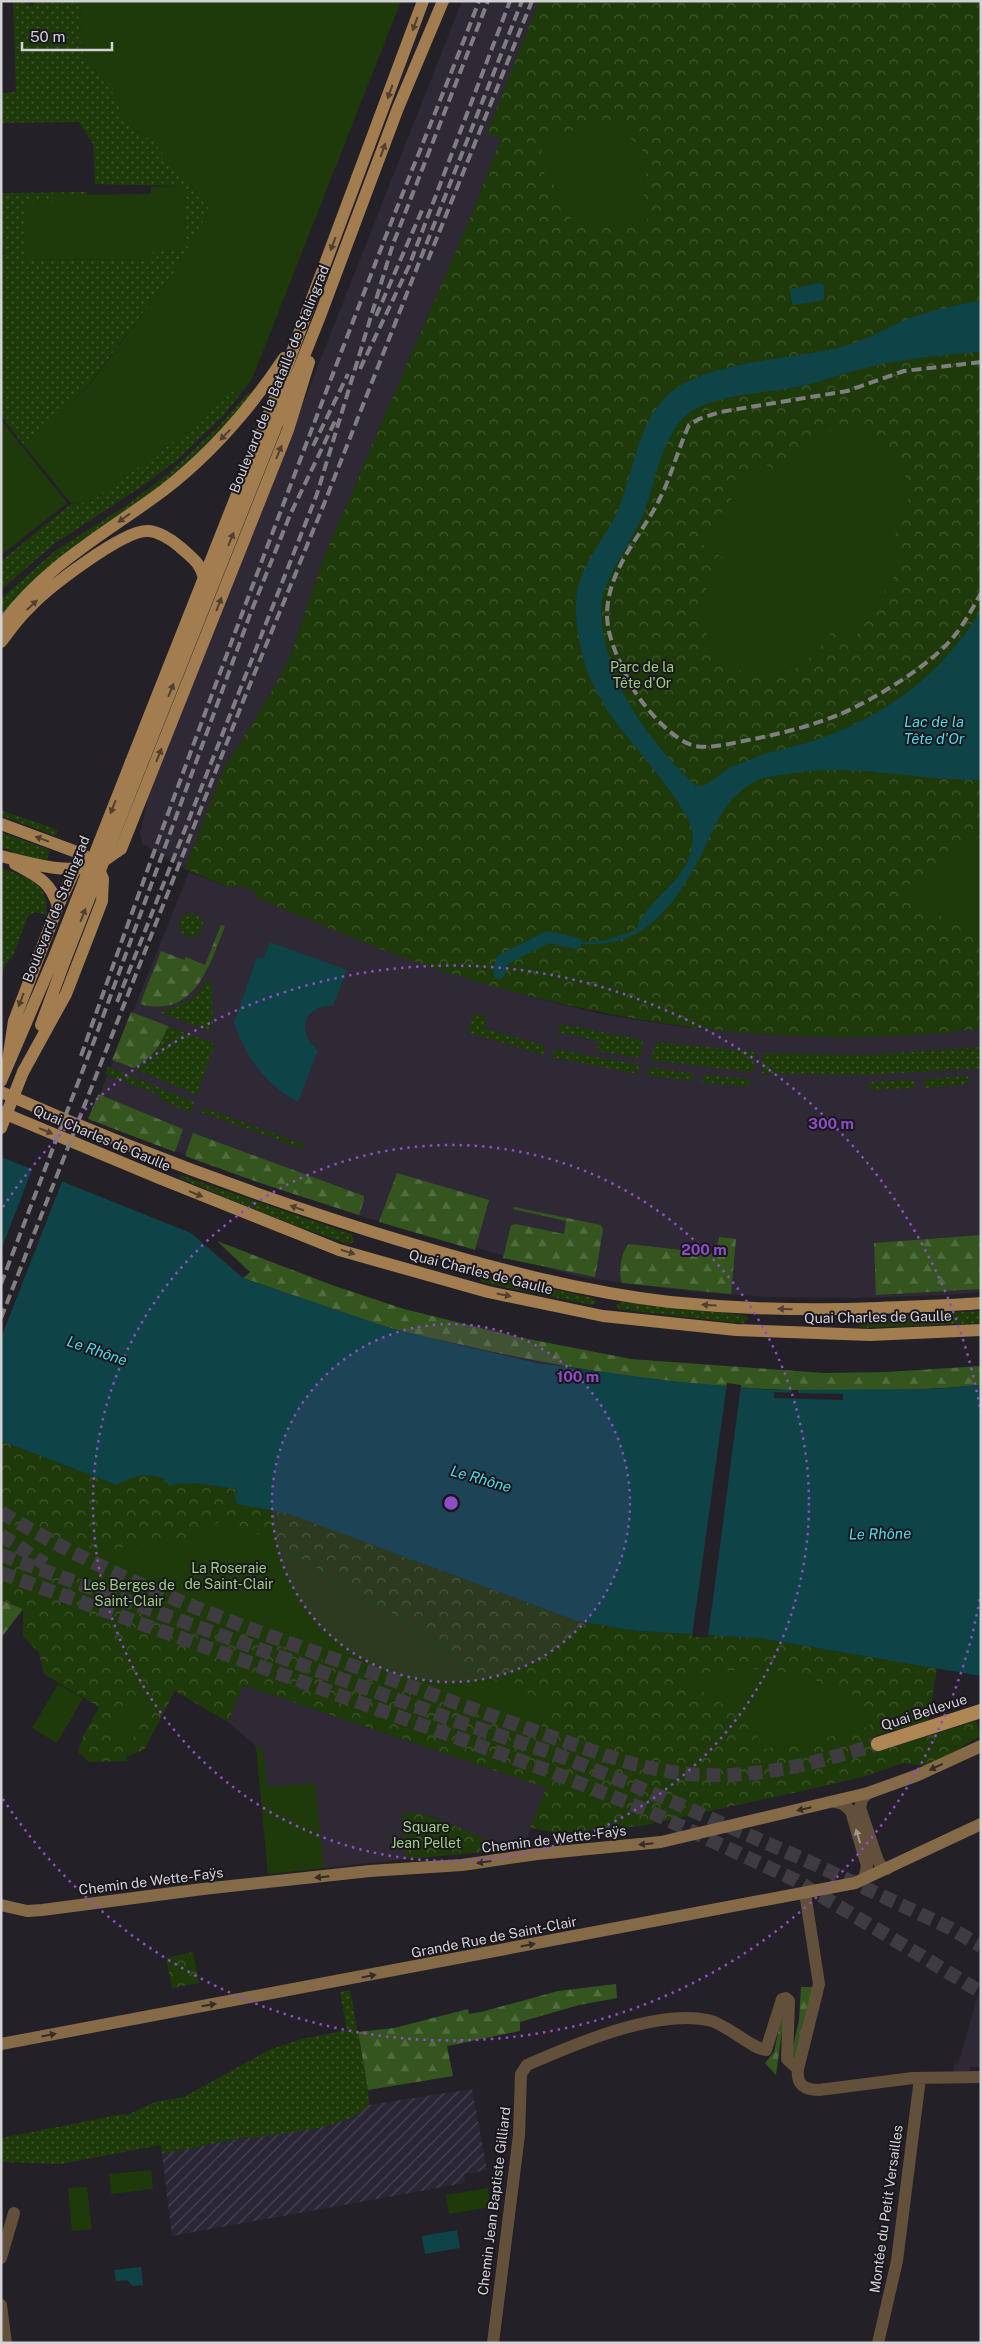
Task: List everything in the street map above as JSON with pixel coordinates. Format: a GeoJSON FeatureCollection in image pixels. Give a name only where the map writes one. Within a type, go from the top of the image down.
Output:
{"type":"FeatureCollection","features":[{"type":"Feature","properties":{"kind":"highway","name":"Quai Bellevue"},"geometry":{"type":"LineString","coordinates":[[878,1744],[981,1711]]}},
{"type":"Feature","properties":{"kind":"main road","name":"Boulevard de la Bataille de Stalingrad"},"geometry":{"type":"LineString","coordinates":[[136,765],[204,579],[347,207],[423,1]]}},
{"type":"Feature","properties":{"kind":"main road","name":"Boulevard de la Bataille de Stalingrad"},"geometry":{"type":"LineString","coordinates":[[136,765],[320,316],[398,108],[443,1]]}},
{"type":"Feature","properties":{"kind":"main road"},"geometry":{"type":"LineString","coordinates":[[1,857],[49,867],[77,868],[97,864],[121,849],[288,430],[302,387],[320,316]]}},
{"type":"Feature","properties":{"kind":"main road"},"geometry":{"type":"LineString","coordinates":[[1,626],[19,603],[47,575],[164,490],[209,452],[260,393],[296,340]]}},
{"type":"Feature","properties":{"kind":"main road"},"geometry":{"type":"LineString","coordinates":[[1,642],[30,606],[54,586],[121,539],[134,533],[148,530],[175,543],[202,568],[204,579]]}},
{"type":"Feature","properties":{"kind":"main road","name":"Boulevard de Stalingrad"},"geometry":{"type":"LineString","coordinates":[[7,1067],[136,765]]}},
{"type":"Feature","properties":{"kind":"main road","name":"Boulevard de Stalingrad"},"geometry":{"type":"LineString","coordinates":[[23,1072],[136,765]]}},
{"type":"Feature","properties":{"kind":"main road"},"geometry":{"type":"LineString","coordinates":[[1,824],[82,854],[97,864],[104,888],[102,901],[66,994],[23,1072],[1,1128]]}},
{"type":"Feature","properties":{"kind":"main road"},"geometry":{"type":"LineString","coordinates":[[1,1082],[7,1067],[14,1021],[58,906],[82,854]]}},
{"type":"Feature","properties":{"kind":"main road"},"geometry":{"type":"LineString","coordinates":[[1,857],[44,880],[54,892],[58,906]]}},
{"type":"Feature","properties":{"kind":"main road","name":"Quai Charles de Gaulle"},"geometry":{"type":"LineString","coordinates":[[1,1092],[176,1165],[355,1227],[478,1263],[604,1292],[670,1302],[776,1309],[846,1310],[981,1302]]}},
{"type":"Feature","properties":{"kind":"main road","name":"Quai Charles de Gaulle"},"geometry":{"type":"LineString","coordinates":[[1,1112],[339,1250],[488,1292],[603,1316],[736,1330],[870,1335],[981,1330]]}},
{"type":"Feature","properties":{"kind":"main road","name":"Chemin de Wette-Faÿs"},"geometry":{"type":"LineString","coordinates":[[1,1905],[27,1911],[42,1910],[203,1889],[370,1871],[462,1865],[538,1854],[660,1842],[868,1793],[918,1775],[981,1746]]}},
{"type":"Feature","properties":{"kind":"main road","name":"Grande Rue de Saint-Clair"},"geometry":{"type":"LineString","coordinates":[[1,2044],[855,1883],[981,1824]]}},
{"type":"Feature","properties":{"kind":"street"},"geometry":{"type":"LineString","coordinates":[[868,1793],[862,1799],[860,1808],[878,1861],[882,1867],[887,1869]]}},
{"type":"Feature","properties":{"kind":"street"},"geometry":{"type":"LineString","coordinates":[[835,1802],[843,1804],[850,1811],[868,1866],[864,1879]]}},
{"type":"Feature","properties":{"kind":"street"},"geometry":{"type":"LineString","coordinates":[[805,1893],[819,1984],[798,2069],[797,2079],[804,2088],[811,2090],[920,2078],[981,2077]]}},
{"type":"Feature","properties":{"kind":"street","name":"Chemin Jean Baptiste Gilliard"},"geometry":{"type":"LineString","coordinates":[[493,2343],[519,2135],[520,2079],[523,2069],[551,2055],[602,2035],[643,2024],[678,2018],[716,2022],[766,2050],[782,1999],[786,1998],[789,2001],[788,2059],[798,2069]]}},
{"type":"Feature","properties":{"kind":"street","name":"Montée du Petit Versailles"},"geometry":{"type":"LineString","coordinates":[[878,2343],[897,2261],[920,2078]]}},
{"type":"Feature","properties":{"kind":"street"},"geometry":{"type":"LineString","coordinates":[[1,2258],[14,2213]]}},
{"type":"Feature","properties":{"kind":"street"},"geometry":{"type":"LineString","coordinates":[[1,2305],[6,2343]]}},
{"type":"Feature","properties":{"kind":"shaded area"},"geometry":{"type":"Polygon","coordinates":[[[462,1],[539,1],[488,133],[501,138],[475,206],[323,559],[290,657],[275,686],[223,770],[185,869],[143,844],[140,834],[148,796],[462,1]]]}},
{"type":"Feature","properties":{"kind":"shaded area"},"geometry":{"type":"Polygon","coordinates":[[[189,872],[231,888],[238,885],[255,892],[258,899],[429,966],[528,996],[601,1014],[683,1027],[771,1035],[892,1036],[981,1029],[981,1292],[950,1295],[855,1298],[767,1297],[693,1292],[580,1277],[360,1216],[216,1167],[90,1118],[189,872]]]}},
{"type":"Feature","properties":{"kind":"shaded area"},"geometry":{"type":"Polygon","coordinates":[[[243,1685],[546,1788],[525,1843],[501,1847],[432,1816],[403,1814],[407,1859],[268,1874],[256,1746],[228,1722],[243,1685]]]}},
{"type":"Feature","properties":{"kind":"shaded area"},"geometry":{"type":"Polygon","coordinates":[[[981,1984],[981,2067],[970,2067],[969,2071],[953,2071],[955,2063],[958,2064],[981,1984]]]}},
{"type":"Feature","properties":{"kind":"shaded area"},"geometry":{"type":"Polygon","coordinates":[[[472,2089],[487,2170],[464,2174],[465,2183],[172,2236],[162,2154],[247,2137],[253,2138],[355,2116],[369,2105],[472,2089]]]}},
{"type":"Feature","properties":{"kind":"green space"},"geometry":{"type":"Polygon","coordinates":[[[13,1],[27,1],[31,6],[37,1],[80,1],[83,56],[121,103],[122,116],[136,131],[152,140],[210,210],[174,272],[89,384],[26,448],[1,416],[1,256],[4,254],[1,241],[1,193],[87,192],[87,195],[55,195],[55,202],[25,260],[152,259],[152,251],[184,186],[95,184],[93,144],[79,122],[1,123],[1,93],[16,92],[13,1]]]}},
{"type":"Feature","properties":{"kind":"green space"},"geometry":{"type":"Polygon","coordinates":[[[80,1],[401,1],[252,379],[239,396],[229,388],[187,432],[91,501],[71,503],[26,448],[90,384],[174,272],[210,210],[152,140],[129,126],[122,116],[121,103],[83,56],[80,1]]]}},
{"type":"Feature","properties":{"kind":"green space","name":"Parc de la Tête d'Or"},"geometry":{"type":"Polygon","coordinates":[[[539,1],[981,1],[981,1029],[910,1035],[840,1037],[771,1035],[702,1028],[565,1005],[498,988],[430,967],[365,943],[258,899],[255,892],[238,885],[231,888],[185,869],[223,770],[275,686],[290,657],[323,559],[475,206],[501,138],[487,133],[539,1]]]}},
{"type":"Feature","properties":{"kind":"green space"},"geometry":{"type":"Polygon","coordinates":[[[619,113],[626,114],[630,138],[637,143],[645,155],[647,167],[641,188],[645,199],[648,227],[577,226],[572,223],[562,196],[538,164],[545,138],[618,119],[619,113]]]}},
{"type":"Feature","properties":{"kind":"green space"},"geometry":{"type":"Polygon","coordinates":[[[184,186],[185,251],[153,251],[152,259],[25,260],[24,202],[55,202],[55,195],[151,194],[151,187],[184,186]]]}},
{"type":"Feature","properties":{"kind":"green space"},"geometry":{"type":"Polygon","coordinates":[[[229,388],[239,396],[223,416],[176,461],[141,487],[54,544],[1,590],[1,561],[71,504],[91,501],[187,432],[229,388]]]}},
{"type":"Feature","properties":{"kind":"green space"},"geometry":{"type":"Polygon","coordinates":[[[249,392],[254,395],[219,437],[1,617],[1,599],[55,551],[124,507],[168,474],[217,428],[249,392]]]}},
{"type":"Feature","properties":{"kind":"green space"},"geometry":{"type":"Polygon","coordinates":[[[1,420],[67,503],[1,555],[1,420]]]}},
{"type":"Feature","properties":{"kind":"green space"},"geometry":{"type":"Polygon","coordinates":[[[836,429],[868,433],[888,447],[896,457],[906,480],[908,493],[907,505],[902,520],[889,544],[907,556],[853,641],[833,630],[814,654],[790,671],[772,676],[754,675],[737,669],[723,658],[712,644],[705,628],[702,610],[705,592],[723,558],[702,544],[757,459],[778,472],[803,445],[818,436],[836,429]]]}},
{"type":"Feature","properties":{"kind":"green space"},"geometry":{"type":"Polygon","coordinates":[[[1,810],[58,830],[56,836],[5,817],[1,815],[1,810]]]}},
{"type":"Feature","properties":{"kind":"green space"},"geometry":{"type":"Polygon","coordinates":[[[1,832],[50,850],[46,862],[30,859],[1,847],[1,832]]]}},
{"type":"Feature","properties":{"kind":"green space"},"geometry":{"type":"Polygon","coordinates":[[[981,836],[981,936],[940,916],[903,889],[981,836]]]}},
{"type":"Feature","properties":{"kind":"green space"},"geometry":{"type":"Polygon","coordinates":[[[1,868],[20,874],[35,882],[44,895],[46,915],[35,912],[28,916],[13,956],[6,964],[1,976],[1,868]]]}},
{"type":"Feature","properties":{"kind":"green space"},"geometry":{"type":"Polygon","coordinates":[[[191,913],[196,914],[202,920],[202,930],[196,936],[191,937],[186,936],[180,930],[179,925],[180,920],[186,914],[191,913]]]}},
{"type":"Feature","properties":{"kind":"green space"},"geometry":{"type":"Polygon","coordinates":[[[221,925],[225,926],[206,972],[197,986],[187,996],[174,1004],[159,1007],[140,1004],[161,951],[184,960],[186,957],[205,965],[221,925]]]}},
{"type":"Feature","properties":{"kind":"green space"},"geometry":{"type":"Polygon","coordinates":[[[211,977],[213,1028],[208,1030],[160,1013],[192,999],[211,977]]]}},
{"type":"Feature","properties":{"kind":"green space"},"geometry":{"type":"Polygon","coordinates":[[[131,1012],[168,1026],[155,1051],[134,1068],[112,1060],[131,1012]]]}},
{"type":"Feature","properties":{"kind":"green space"},"geometry":{"type":"Polygon","coordinates":[[[474,1013],[487,1017],[484,1028],[545,1046],[543,1055],[468,1032],[474,1013]]]}},
{"type":"Feature","properties":{"kind":"green space"},"geometry":{"type":"Polygon","coordinates":[[[560,1024],[643,1040],[641,1055],[637,1058],[597,1051],[599,1041],[558,1032],[560,1024]]]}},
{"type":"Feature","properties":{"kind":"green space"},"geometry":{"type":"Polygon","coordinates":[[[168,1026],[215,1044],[197,1095],[135,1069],[156,1051],[168,1026]]]}},
{"type":"Feature","properties":{"kind":"green space"},"geometry":{"type":"Polygon","coordinates":[[[657,1042],[755,1052],[754,1069],[750,1072],[650,1060],[657,1042]]]}},
{"type":"Feature","properties":{"kind":"green space"},"geometry":{"type":"Polygon","coordinates":[[[981,1047],[981,1068],[867,1075],[762,1073],[762,1053],[867,1055],[981,1047]]]}},
{"type":"Feature","properties":{"kind":"green space"},"geometry":{"type":"Polygon","coordinates":[[[554,1049],[639,1065],[638,1074],[552,1057],[554,1049]]]}},
{"type":"Feature","properties":{"kind":"green space"},"geometry":{"type":"Polygon","coordinates":[[[108,1067],[194,1102],[190,1113],[159,1099],[159,1095],[105,1074],[108,1067]]]}},
{"type":"Feature","properties":{"kind":"green space"},"geometry":{"type":"Polygon","coordinates":[[[649,1067],[694,1074],[693,1081],[647,1075],[649,1067]]]}},
{"type":"Feature","properties":{"kind":"green space"},"geometry":{"type":"Polygon","coordinates":[[[703,1075],[750,1079],[749,1087],[702,1082],[703,1075]]]}},
{"type":"Feature","properties":{"kind":"green space"},"geometry":{"type":"Polygon","coordinates":[[[968,1076],[968,1084],[925,1088],[924,1079],[968,1076]]]}},
{"type":"Feature","properties":{"kind":"green space"},"geometry":{"type":"Polygon","coordinates":[[[914,1080],[915,1088],[869,1090],[869,1082],[914,1080]]]}},
{"type":"Feature","properties":{"kind":"green space"},"geometry":{"type":"Polygon","coordinates":[[[98,1094],[183,1129],[175,1152],[88,1119],[98,1094]]]}},
{"type":"Feature","properties":{"kind":"green space"},"geometry":{"type":"Polygon","coordinates":[[[203,1108],[306,1145],[301,1148],[201,1112],[203,1108]]]}},
{"type":"Feature","properties":{"kind":"green space"},"geometry":{"type":"Polygon","coordinates":[[[193,1133],[364,1196],[359,1215],[185,1156],[193,1133]]]}},
{"type":"Feature","properties":{"kind":"green space"},"geometry":{"type":"Polygon","coordinates":[[[397,1173],[489,1200],[475,1250],[379,1222],[397,1173]]]}},
{"type":"Feature","properties":{"kind":"green space"},"geometry":{"type":"Polygon","coordinates":[[[180,1175],[351,1234],[354,1240],[348,1244],[291,1224],[179,1178],[180,1175]]]}},
{"type":"Feature","properties":{"kind":"green space"},"geometry":{"type":"Polygon","coordinates":[[[514,1207],[601,1225],[603,1230],[595,1277],[503,1258],[511,1225],[516,1224],[564,1234],[566,1221],[513,1209],[514,1207]]]}},
{"type":"Feature","properties":{"kind":"green space"},"geometry":{"type":"Polygon","coordinates":[[[981,1235],[981,1289],[876,1295],[874,1243],[981,1235]]]}},
{"type":"Feature","properties":{"kind":"green space"},"geometry":{"type":"Polygon","coordinates":[[[719,1237],[736,1239],[731,1294],[622,1283],[620,1274],[621,1262],[624,1251],[629,1244],[716,1254],[719,1237]]]}},
{"type":"Feature","properties":{"kind":"green space"},"geometry":{"type":"Polygon","coordinates":[[[217,1241],[332,1285],[404,1309],[513,1336],[631,1359],[823,1373],[888,1372],[981,1366],[981,1385],[916,1390],[786,1390],[720,1386],[656,1379],[527,1359],[393,1329],[243,1278],[250,1272],[217,1241]]]}},
{"type":"Feature","properties":{"kind":"green space"},"geometry":{"type":"Polygon","coordinates":[[[482,1274],[593,1298],[597,1302],[592,1305],[485,1283],[480,1280],[482,1274]]]}},
{"type":"Feature","properties":{"kind":"green space"},"geometry":{"type":"Polygon","coordinates":[[[620,1302],[744,1315],[748,1319],[744,1323],[729,1322],[619,1309],[616,1305],[620,1302]]]}},
{"type":"Feature","properties":{"kind":"green space"},"geometry":{"type":"Polygon","coordinates":[[[981,1311],[981,1323],[862,1328],[856,1323],[859,1318],[981,1311]]]}},
{"type":"Feature","properties":{"kind":"green space","name":"Les Berges de Saint-Clair"},"geometry":{"type":"Polygon","coordinates":[[[1,1441],[117,1485],[134,1476],[151,1475],[172,1484],[194,1483],[236,1489],[238,1494],[234,1494],[237,1504],[289,1514],[577,1621],[637,1631],[759,1638],[937,1668],[929,1720],[875,1736],[880,1751],[976,1721],[981,1735],[929,1767],[904,1763],[862,1777],[641,1826],[560,1833],[530,1828],[546,1788],[243,1685],[228,1722],[175,1691],[144,1750],[126,1757],[127,1761],[89,1762],[78,1752],[84,1734],[99,1707],[44,1674],[39,1653],[23,1636],[23,1609],[1,1600],[1,1441]]]}},
{"type":"Feature","properties":{"kind":"green space","name":"La Roseraie de Saint-Clair"},"geometry":{"type":"Polygon","coordinates":[[[221,1521],[247,1528],[304,1560],[421,1631],[479,1674],[549,1702],[538,1737],[204,1620],[2,1553],[12,1524],[68,1544],[100,1551],[192,1537],[221,1521]]]}},
{"type":"Feature","properties":{"kind":"green space"},"geometry":{"type":"Polygon","coordinates":[[[1,1600],[23,1609],[1,1638],[1,1600]]]}},
{"type":"Feature","properties":{"kind":"green space"},"geometry":{"type":"Polygon","coordinates":[[[749,1669],[791,1673],[815,1680],[850,1702],[869,1722],[870,1726],[817,1740],[764,1749],[760,1739],[741,1719],[704,1692],[682,1680],[682,1675],[749,1669]]]}},
{"type":"Feature","properties":{"kind":"green space"},"geometry":{"type":"Polygon","coordinates":[[[58,1684],[83,1698],[57,1743],[32,1728],[58,1684]]]}},
{"type":"Feature","properties":{"kind":"green space"},"geometry":{"type":"Polygon","coordinates":[[[130,1692],[152,1705],[129,1745],[107,1732],[130,1692]]]}},
{"type":"Feature","properties":{"kind":"green space"},"geometry":{"type":"Polygon","coordinates":[[[256,1746],[263,1750],[267,1787],[315,1783],[324,1868],[268,1874],[256,1746]]]}},
{"type":"Feature","properties":{"kind":"green space","name":"Square Jean Pellet"},"geometry":{"type":"Polygon","coordinates":[[[417,1813],[442,1820],[508,1850],[407,1859],[402,1814],[417,1813]]]}},
{"type":"Feature","properties":{"kind":"green space"},"geometry":{"type":"Polygon","coordinates":[[[193,1952],[199,1983],[172,1988],[166,1958],[193,1952]]]}},
{"type":"Feature","properties":{"kind":"green space"},"geometry":{"type":"Polygon","coordinates":[[[616,1984],[617,1998],[579,2005],[520,2022],[520,2031],[447,2046],[453,2076],[368,2090],[358,2032],[394,2028],[468,2009],[469,2014],[481,2012],[558,1991],[616,1984]]]}},
{"type":"Feature","properties":{"kind":"green space"},"geometry":{"type":"Polygon","coordinates":[[[801,1987],[813,1987],[796,2058],[791,2056],[799,2020],[801,1987]]]}},
{"type":"Feature","properties":{"kind":"green space"},"geometry":{"type":"Polygon","coordinates":[[[350,1990],[369,2105],[346,2120],[315,2129],[253,2138],[247,2137],[162,2154],[161,2145],[60,2164],[1,2162],[1,2138],[123,2114],[127,2115],[155,2102],[184,2097],[269,2050],[302,2039],[347,2030],[340,1992],[350,1990]]]}},
{"type":"Feature","properties":{"kind":"green space"},"geometry":{"type":"Polygon","coordinates":[[[783,2009],[785,2009],[776,2075],[765,2063],[774,2052],[783,2009]]]}},
{"type":"Feature","properties":{"kind":"green space"},"geometry":{"type":"Polygon","coordinates":[[[151,2170],[153,2189],[111,2194],[109,2174],[151,2170]]]}},
{"type":"Feature","properties":{"kind":"green space"},"geometry":{"type":"Polygon","coordinates":[[[87,2187],[92,2229],[72,2231],[68,2188],[87,2187]]]}},
{"type":"Feature","properties":{"kind":"green space"},"geometry":{"type":"Polygon","coordinates":[[[488,2188],[491,2207],[449,2214],[446,2195],[488,2188]]]}},
{"type":"Feature","properties":{"kind":"water"},"geometry":{"type":"Polygon","coordinates":[[[820,283],[824,285],[824,300],[794,305],[792,303],[790,289],[820,283]]]}},
{"type":"Feature","properties":{"kind":"water","name":"Lac de la Tête d'Or"},"geometry":{"type":"Polygon","coordinates":[[[981,301],[981,352],[931,356],[882,364],[807,385],[730,397],[701,406],[689,413],[673,431],[667,443],[641,519],[606,587],[602,599],[601,614],[607,652],[614,674],[624,695],[664,753],[696,786],[701,786],[737,765],[842,730],[889,705],[930,673],[965,633],[981,610],[981,780],[956,780],[837,770],[773,776],[758,780],[739,793],[725,809],[695,867],[671,904],[656,919],[640,931],[621,940],[600,944],[576,943],[606,940],[636,930],[650,907],[678,877],[686,865],[691,852],[693,837],[690,825],[683,811],[659,776],[612,717],[595,688],[585,663],[579,639],[576,614],[577,592],[584,570],[619,508],[640,442],[646,426],[655,411],[665,398],[678,387],[714,371],[838,348],[922,314],[951,306],[981,301]]]}},
{"type":"Feature","properties":{"kind":"water"},"geometry":{"type":"Polygon","coordinates":[[[270,942],[347,970],[333,1006],[315,1010],[306,1021],[307,1035],[311,1043],[318,1050],[298,1102],[276,1087],[258,1069],[244,1047],[234,1022],[257,957],[263,959],[270,942]]]}},
{"type":"Feature","properties":{"kind":"water","name":"Le Rhône"},"geometry":{"type":"Polygon","coordinates":[[[1,1157],[191,1233],[243,1278],[393,1329],[537,1363],[670,1381],[773,1390],[935,1389],[981,1385],[981,1676],[759,1638],[637,1631],[577,1621],[289,1514],[237,1504],[234,1494],[238,1493],[236,1489],[194,1483],[169,1486],[164,1479],[145,1475],[134,1477],[117,1485],[1,1441],[1,1157]]]}},
{"type":"Feature","properties":{"kind":"water"},"geometry":{"type":"Polygon","coordinates":[[[457,2230],[460,2248],[425,2254],[422,2236],[457,2230]]]}},
{"type":"Feature","properties":{"kind":"water"},"geometry":{"type":"Polygon","coordinates":[[[141,2267],[143,2285],[133,2286],[127,2280],[116,2281],[114,2270],[141,2267]]]}},
{"type":"Feature","properties":{"kind":"pier"},"geometry":{"type":"Polygon","coordinates":[[[33,1167],[63,1179],[1,1338],[1,1250],[33,1167]]]}},
{"type":"Feature","properties":{"kind":"pier"},"geometry":{"type":"Polygon","coordinates":[[[727,1383],[741,1385],[708,1637],[692,1637],[727,1383]]]}},
{"type":"Feature","properties":{"kind":"pier"},"geometry":{"type":"Polygon","coordinates":[[[792,1390],[798,1390],[798,1393],[843,1394],[843,1400],[774,1398],[774,1392],[791,1393],[792,1390]]]}},
{"type":"Feature","properties":{"kind":"waterway"},"geometry":{"type":"LineString","coordinates":[[499,973],[502,960],[548,937],[576,943]]}},
{"type":"Feature","properties":{"kind":"tunnel"},"geometry":{"type":"LineString","coordinates":[[1,1512],[87,1559],[177,1600],[497,1718],[633,1764],[683,1773],[738,1775],[832,1758],[878,1744]]}},
{"type":"Feature","properties":{"kind":"tunnel"},"geometry":{"type":"LineString","coordinates":[[1,1535],[45,1564]]}},
{"type":"Feature","properties":{"kind":"tunnel"},"geometry":{"type":"LineString","coordinates":[[1,1555],[456,1721],[555,1754],[662,1797],[812,1863],[950,1928],[981,1946]]}},
{"type":"Feature","properties":{"kind":"tunnel"},"geometry":{"type":"LineString","coordinates":[[1,1573],[549,1771],[653,1813],[795,1880],[981,1992]]}},
{"type":"Feature","properties":{"kind":"railway"},"geometry":{"type":"LineString","coordinates":[[81,1056],[263,557],[377,259],[479,1]]}},
{"type":"Feature","properties":{"kind":"railway"},"geometry":{"type":"LineString","coordinates":[[117,1002],[317,494],[393,244],[488,1]]}},
{"type":"Feature","properties":{"kind":"railway"},"geometry":{"type":"LineString","coordinates":[[360,369],[409,266],[510,1]]}},
{"type":"Feature","properties":{"kind":"railway"},"geometry":{"type":"LineString","coordinates":[[1,1318],[244,699],[324,504],[522,1]]}},
{"type":"Feature","properties":{"kind":"railway"},"geometry":{"type":"LineString","coordinates":[[428,260],[532,1]]}},
{"type":"Feature","properties":{"kind":"railway"},"geometry":{"type":"LineString","coordinates":[[376,316],[423,208]]}},
{"type":"Feature","properties":{"kind":"railway"},"geometry":{"type":"LineString","coordinates":[[981,362],[904,371],[847,391],[720,412],[699,419],[689,425],[663,492],[620,565],[609,597],[607,614],[609,632],[614,649],[633,689],[640,699],[666,729],[676,737],[695,746],[709,747],[754,739],[807,726],[838,715],[868,701],[901,681],[945,646],[962,625],[981,593]]}},
{"type":"Feature","properties":{"kind":"railway"},"geometry":{"type":"LineString","coordinates":[[313,446],[348,374]]}},
{"type":"Feature","properties":{"kind":"railway"},"geometry":{"type":"LineString","coordinates":[[1,1284],[94,1041],[251,612],[290,515],[335,421]]}}]}
